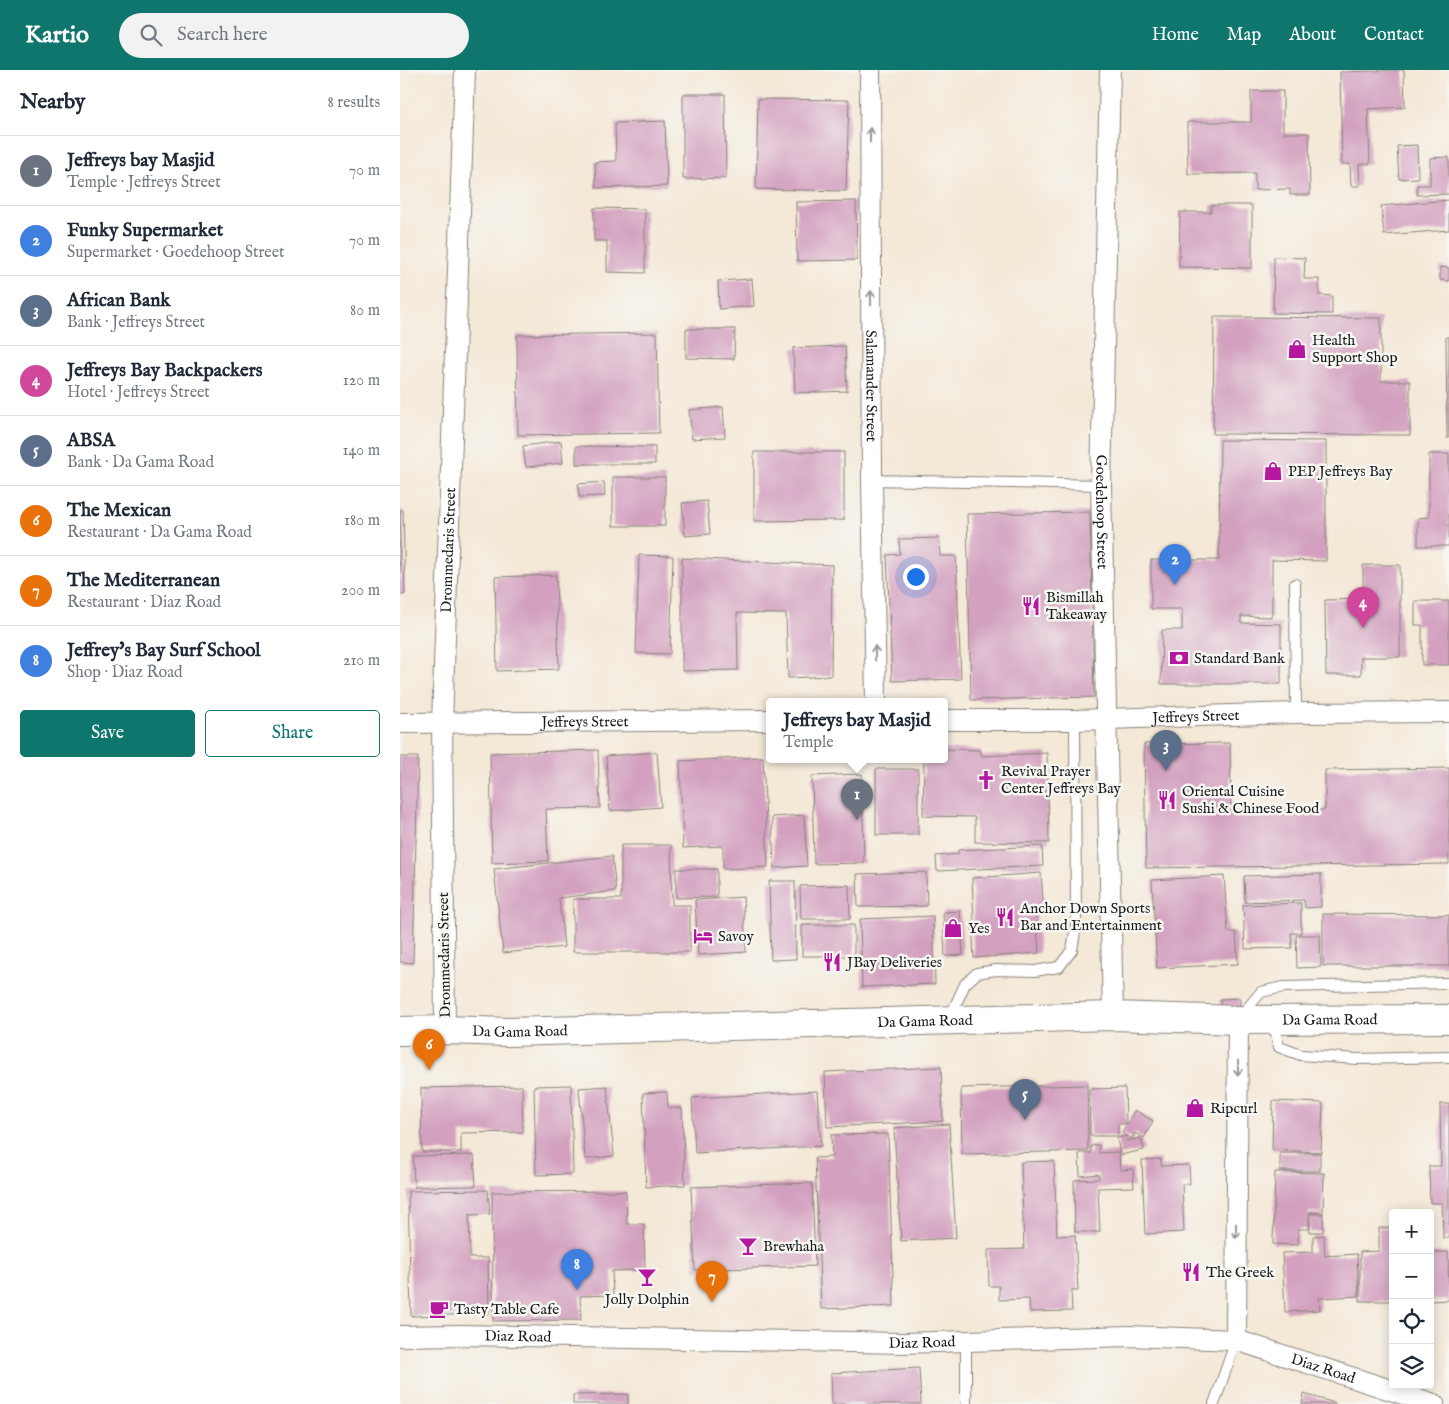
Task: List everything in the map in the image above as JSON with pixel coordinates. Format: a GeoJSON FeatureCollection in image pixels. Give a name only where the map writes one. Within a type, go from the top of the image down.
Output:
{"type":"FeatureCollection","features":[{"type":"Feature","properties":{"kind":"street","name":"Drommedaris Street"},"geometry":{"type":"LineString","coordinates":[[445,1030],[442,723],[465,70]]}},
{"type":"Feature","properties":{"kind":"street","name":"Salamander Street"},"geometry":{"type":"LineString","coordinates":[[870,70],[872,480],[876,698]]}},
{"type":"Feature","properties":{"kind":"street","name":"Goedehoop Street"},"geometry":{"type":"LineString","coordinates":[[1110,70],[1101,485],[1113,1016]]}},
{"type":"Feature","properties":{"kind":"street","name":"Jeffreys Street"},"geometry":{"type":"LineString","coordinates":[[948,720],[1075,720],[1296,713],[1449,712]]}},
{"type":"Feature","properties":{"kind":"street","name":"Jeffreys Street"},"geometry":{"type":"LineString","coordinates":[[400,723],[766,720]]}},
{"type":"Feature","properties":{"kind":"street","name":"Da Gama Road"},"geometry":{"type":"LineString","coordinates":[[400,1031],[508,1032],[1113,1016],[1238,1020],[1449,1019]]}},
{"type":"Feature","properties":{"kind":"street"},"geometry":{"type":"LineString","coordinates":[[1236,1340],[1238,1020]]}},
{"type":"Feature","properties":{"kind":"street","name":"Diaz Road"},"geometry":{"type":"LineString","coordinates":[[400,1336],[469,1335],[903,1343],[1129,1336],[1236,1340],[1434,1404]]}},
{"type":"Feature","properties":{"kind":"lane"},"geometry":{"type":"LineString","coordinates":[[872,480],[1101,485]]}},
{"type":"Feature","properties":{"kind":"lane"},"geometry":{"type":"LineString","coordinates":[[1295,584],[1296,713]]}},
{"type":"Feature","properties":{"kind":"lane"},"geometry":{"type":"LineString","coordinates":[[948,1021],[965,984],[977,973],[996,970],[1035,972],[1059,967],[1072,950],[1076,926],[1075,720]]}},
{"type":"Feature","properties":{"kind":"lane"},"geometry":{"type":"LineString","coordinates":[[1238,1020],[1261,992],[1284,987],[1449,983]]}},
{"type":"Feature","properties":{"kind":"lane"},"geometry":{"type":"LineString","coordinates":[[1273,1020],[1279,1047],[1302,1054],[1357,1059],[1449,1057]]}},
{"type":"Feature","properties":{"kind":"lane"},"geometry":{"type":"LineString","coordinates":[[966,1340],[966,1404]]}},
{"type":"Feature","properties":{"kind":"lane"},"geometry":{"type":"LineString","coordinates":[[1214,1404],[1236,1340]]}},
{"type":"Feature","properties":{"kind":"building"},"geometry":{"type":"Polygon","coordinates":[[[1404,70],[1405,107],[1368,109],[1370,164],[1359,164],[1360,186],[1351,186],[1350,164],[1342,164],[1340,72],[1404,70]]]}},
{"type":"Feature","properties":{"kind":"building"},"geometry":{"type":"Polygon","coordinates":[[[1251,91],[1283,91],[1283,133],[1309,133],[1310,195],[1290,195],[1290,189],[1255,190],[1255,173],[1188,174],[1187,122],[1251,122],[1251,91]]]}},
{"type":"Feature","properties":{"kind":"building"},"geometry":{"type":"Polygon","coordinates":[[[683,94],[725,94],[726,178],[683,179],[683,94]]]}},
{"type":"Feature","properties":{"kind":"building"},"geometry":{"type":"Polygon","coordinates":[[[758,99],[849,100],[846,191],[756,189],[758,99]]]}},
{"type":"Feature","properties":{"kind":"building"},"geometry":{"type":"Polygon","coordinates":[[[665,121],[667,186],[596,188],[595,162],[616,161],[615,123],[665,121]]]}},
{"type":"Feature","properties":{"kind":"building"},"geometry":{"type":"Polygon","coordinates":[[[1417,145],[1418,178],[1399,179],[1397,146],[1417,145]]]}},
{"type":"Feature","properties":{"kind":"building"},"geometry":{"type":"Polygon","coordinates":[[[1449,157],[1449,194],[1417,195],[1417,185],[1430,185],[1430,158],[1449,157]]]}},
{"type":"Feature","properties":{"kind":"building"},"geometry":{"type":"Polygon","coordinates":[[[1449,200],[1449,230],[1384,235],[1381,206],[1449,200]]]}},
{"type":"Feature","properties":{"kind":"building"},"geometry":{"type":"Polygon","coordinates":[[[856,201],[857,260],[797,261],[796,202],[856,201]]]}},
{"type":"Feature","properties":{"kind":"building"},"geometry":{"type":"Polygon","coordinates":[[[1211,205],[1252,205],[1252,268],[1179,267],[1180,212],[1211,212],[1211,205]]]}},
{"type":"Feature","properties":{"kind":"building"},"geometry":{"type":"Polygon","coordinates":[[[594,208],[645,209],[645,273],[607,272],[607,241],[594,241],[594,208]]]}},
{"type":"Feature","properties":{"kind":"building"},"geometry":{"type":"Polygon","coordinates":[[[1274,257],[1305,258],[1304,279],[1319,279],[1319,295],[1332,296],[1332,314],[1273,313],[1274,257]]]}},
{"type":"Feature","properties":{"kind":"building"},"geometry":{"type":"Polygon","coordinates":[[[1440,267],[1449,268],[1449,281],[1440,280],[1440,267]]]}},
{"type":"Feature","properties":{"kind":"building"},"geometry":{"type":"Polygon","coordinates":[[[752,279],[754,306],[719,309],[718,281],[752,279]]]}},
{"type":"Feature","properties":{"kind":"building","name":"Health Support Shop"},"geometry":{"type":"Polygon","coordinates":[[[1214,317],[1381,318],[1381,381],[1410,381],[1410,435],[1213,434],[1214,317]]]}},
{"type":"Feature","properties":{"kind":"building"},"geometry":{"type":"Polygon","coordinates":[[[686,329],[735,329],[734,359],[686,358],[686,329]]]}},
{"type":"Feature","properties":{"kind":"building"},"geometry":{"type":"Polygon","coordinates":[[[657,333],[659,433],[518,435],[517,335],[657,333]]]}},
{"type":"Feature","properties":{"kind":"building"},"geometry":{"type":"Polygon","coordinates":[[[1446,337],[1449,337],[1449,438],[1447,438],[1446,337]]]}},
{"type":"Feature","properties":{"kind":"building"},"geometry":{"type":"Polygon","coordinates":[[[845,346],[847,391],[795,393],[793,348],[845,346]]]}},
{"type":"Feature","properties":{"kind":"building"},"geometry":{"type":"Polygon","coordinates":[[[723,407],[725,437],[692,439],[689,410],[723,407]]]}},
{"type":"Feature","properties":{"kind":"building"},"geometry":{"type":"Polygon","coordinates":[[[1220,440],[1326,441],[1326,561],[1272,560],[1272,617],[1241,616],[1241,623],[1281,624],[1281,684],[1161,684],[1162,630],[1182,630],[1182,609],[1151,609],[1151,560],[1219,560],[1220,440]]]}},
{"type":"Feature","properties":{"kind":"building"},"geometry":{"type":"Polygon","coordinates":[[[561,441],[563,463],[526,467],[523,446],[561,441]]]}},
{"type":"Feature","properties":{"kind":"building"},"geometry":{"type":"Polygon","coordinates":[[[576,446],[655,447],[655,464],[576,464],[576,446]]]}},
{"type":"Feature","properties":{"kind":"building"},"geometry":{"type":"Polygon","coordinates":[[[754,452],[844,452],[844,520],[754,521],[754,452]]]}},
{"type":"Feature","properties":{"kind":"building"},"geometry":{"type":"Polygon","coordinates":[[[1429,454],[1449,454],[1449,546],[1418,546],[1418,518],[1429,517],[1429,454]]]}},
{"type":"Feature","properties":{"kind":"building"},"geometry":{"type":"Polygon","coordinates":[[[613,477],[665,477],[665,526],[613,526],[613,477]]]}},
{"type":"Feature","properties":{"kind":"building"},"geometry":{"type":"Polygon","coordinates":[[[604,482],[605,496],[579,497],[578,484],[604,482]]]}},
{"type":"Feature","properties":{"kind":"building"},"geometry":{"type":"Polygon","coordinates":[[[707,501],[710,534],[685,536],[682,503],[707,501]]]}},
{"type":"Feature","properties":{"kind":"building"},"geometry":{"type":"Polygon","coordinates":[[[400,510],[403,510],[405,594],[400,595],[400,510]]]}},
{"type":"Feature","properties":{"kind":"building","name":"Bismillah Takeaway"},"geometry":{"type":"Polygon","coordinates":[[[1090,512],[1094,697],[971,700],[967,514],[1090,512]]]}},
{"type":"Feature","properties":{"kind":"building"},"geometry":{"type":"Polygon","coordinates":[[[939,538],[940,556],[956,556],[961,679],[892,681],[887,555],[900,554],[899,539],[939,538]]]}},
{"type":"Feature","properties":{"kind":"building"},"geometry":{"type":"Polygon","coordinates":[[[639,555],[673,556],[670,654],[636,653],[639,555]]]}},
{"type":"Feature","properties":{"kind":"building"},"geometry":{"type":"Polygon","coordinates":[[[682,558],[832,565],[831,676],[788,678],[786,614],[737,613],[738,670],[682,671],[682,558]]]}},
{"type":"Feature","properties":{"kind":"building"},"geometry":{"type":"Polygon","coordinates":[[[1363,565],[1400,565],[1400,657],[1361,657],[1361,675],[1326,675],[1325,600],[1363,599],[1363,565]]]}},
{"type":"Feature","properties":{"kind":"building"},"geometry":{"type":"Polygon","coordinates":[[[556,575],[559,669],[497,671],[495,577],[556,575]]]}},
{"type":"Feature","properties":{"kind":"building"},"geometry":{"type":"Polygon","coordinates":[[[1415,601],[1449,601],[1449,665],[1422,665],[1422,625],[1415,625],[1415,601]]]}},
{"type":"Feature","properties":{"kind":"building"},"geometry":{"type":"Polygon","coordinates":[[[1230,743],[1231,811],[1325,810],[1325,770],[1449,768],[1449,864],[1146,868],[1144,744],[1230,743]]]}},
{"type":"Feature","properties":{"kind":"building","name":"Revival Prayer Center Jeffreys Bay"},"geometry":{"type":"Polygon","coordinates":[[[948,749],[980,750],[982,756],[1047,753],[1049,843],[975,842],[975,817],[923,816],[924,763],[948,763],[948,749]]]}},
{"type":"Feature","properties":{"kind":"building"},"geometry":{"type":"Polygon","coordinates":[[[598,750],[600,808],[546,809],[548,861],[492,863],[490,753],[598,750]]]}},
{"type":"Feature","properties":{"kind":"building"},"geometry":{"type":"Polygon","coordinates":[[[657,752],[661,807],[610,811],[606,756],[657,752]]]}},
{"type":"Feature","properties":{"kind":"building"},"geometry":{"type":"Polygon","coordinates":[[[400,757],[418,757],[413,963],[400,962],[400,757]]]}},
{"type":"Feature","properties":{"kind":"building"},"geometry":{"type":"Polygon","coordinates":[[[763,757],[768,867],[723,869],[723,846],[683,848],[680,761],[763,757]]]}},
{"type":"Feature","properties":{"kind":"building"},"geometry":{"type":"Polygon","coordinates":[[[876,769],[918,769],[918,835],[876,835],[876,769]]]}},
{"type":"Feature","properties":{"kind":"building"},"geometry":{"type":"Polygon","coordinates":[[[862,774],[864,863],[814,864],[812,776],[862,774]]]}},
{"type":"Feature","properties":{"kind":"building"},"geometry":{"type":"Polygon","coordinates":[[[804,815],[807,866],[774,868],[772,817],[804,815]]]}},
{"type":"Feature","properties":{"kind":"building"},"geometry":{"type":"Polygon","coordinates":[[[621,845],[671,845],[672,905],[690,905],[690,952],[573,952],[573,899],[621,899],[621,845]]]}},
{"type":"Feature","properties":{"kind":"building"},"geometry":{"type":"Polygon","coordinates":[[[1042,846],[1043,866],[937,871],[936,856],[958,854],[958,850],[1042,846]]]}},
{"type":"Feature","properties":{"kind":"building"},"geometry":{"type":"Polygon","coordinates":[[[612,856],[616,891],[559,898],[564,947],[503,953],[494,869],[612,856]]]}},
{"type":"Feature","properties":{"kind":"building"},"geometry":{"type":"Polygon","coordinates":[[[676,869],[717,869],[717,897],[676,898],[676,869]]]}},
{"type":"Feature","properties":{"kind":"building"},"geometry":{"type":"Polygon","coordinates":[[[926,872],[927,906],[858,907],[857,874],[926,872]]]}},
{"type":"Feature","properties":{"kind":"building","name":"Anchor Down Sports Bar and Entertainment"},"geometry":{"type":"Polygon","coordinates":[[[1041,873],[1044,913],[1036,913],[1039,953],[974,958],[972,878],[1041,873]]]}},
{"type":"Feature","properties":{"kind":"building"},"geometry":{"type":"Polygon","coordinates":[[[1321,874],[1321,907],[1305,908],[1304,900],[1245,902],[1244,876],[1321,874]]]}},
{"type":"Feature","properties":{"kind":"building"},"geometry":{"type":"Polygon","coordinates":[[[1224,876],[1228,932],[1236,932],[1238,964],[1157,968],[1152,880],[1224,876]]]}},
{"type":"Feature","properties":{"kind":"building"},"geometry":{"type":"Polygon","coordinates":[[[769,881],[795,881],[796,959],[771,960],[769,881]]]}},
{"type":"Feature","properties":{"kind":"building"},"geometry":{"type":"Polygon","coordinates":[[[849,885],[850,919],[801,919],[800,886],[849,885]]]}},
{"type":"Feature","properties":{"kind":"building"},"geometry":{"type":"Polygon","coordinates":[[[743,897],[746,952],[698,955],[695,900],[743,897]]]}},
{"type":"Feature","properties":{"kind":"building"},"geometry":{"type":"Polygon","coordinates":[[[1301,903],[1301,933],[1291,933],[1292,948],[1245,949],[1243,905],[1301,903]]]}},
{"type":"Feature","properties":{"kind":"building"},"geometry":{"type":"Polygon","coordinates":[[[960,911],[963,955],[945,956],[943,912],[960,911]]]}},
{"type":"Feature","properties":{"kind":"building"},"geometry":{"type":"Polygon","coordinates":[[[1323,914],[1449,915],[1449,966],[1323,966],[1323,914]]]}},
{"type":"Feature","properties":{"kind":"building"},"geometry":{"type":"Polygon","coordinates":[[[933,916],[935,984],[862,987],[860,919],[933,916]]]}},
{"type":"Feature","properties":{"kind":"building"},"geometry":{"type":"Polygon","coordinates":[[[802,925],[854,925],[854,956],[802,956],[802,925]]]}},
{"type":"Feature","properties":{"kind":"building"},"geometry":{"type":"Polygon","coordinates":[[[1296,935],[1320,935],[1321,967],[1297,968],[1296,935]]]}},
{"type":"Feature","properties":{"kind":"building"},"geometry":{"type":"Polygon","coordinates":[[[1240,998],[1240,1009],[1221,1010],[1220,999],[1240,998]]]}},
{"type":"Feature","properties":{"kind":"building"},"geometry":{"type":"Polygon","coordinates":[[[941,1067],[943,1121],[827,1127],[825,1072],[941,1067]]]}},
{"type":"Feature","properties":{"kind":"building"},"geometry":{"type":"Polygon","coordinates":[[[571,1085],[573,1174],[536,1175],[534,1086],[571,1085]]]}},
{"type":"Feature","properties":{"kind":"building"},"geometry":{"type":"Polygon","coordinates":[[[1087,1085],[1088,1151],[962,1154],[961,1088],[1087,1085]]]}},
{"type":"Feature","properties":{"kind":"building"},"geometry":{"type":"Polygon","coordinates":[[[522,1086],[523,1132],[461,1133],[461,1152],[422,1152],[421,1088],[522,1086]]]}},
{"type":"Feature","properties":{"kind":"building"},"geometry":{"type":"Polygon","coordinates":[[[607,1086],[614,1156],[585,1159],[579,1088],[607,1086]]]}},
{"type":"Feature","properties":{"kind":"building"},"geometry":{"type":"Polygon","coordinates":[[[1125,1088],[1126,1124],[1118,1124],[1118,1136],[1090,1136],[1089,1089],[1125,1088]]]}},
{"type":"Feature","properties":{"kind":"building"},"geometry":{"type":"Polygon","coordinates":[[[817,1091],[821,1146],[695,1153],[692,1098],[817,1091]]]}},
{"type":"Feature","properties":{"kind":"building"},"geometry":{"type":"Polygon","coordinates":[[[667,1092],[668,1108],[682,1108],[685,1185],[646,1187],[643,1093],[667,1092]]]}},
{"type":"Feature","properties":{"kind":"building"},"geometry":{"type":"Polygon","coordinates":[[[1273,1101],[1323,1103],[1321,1152],[1272,1150],[1273,1101]]]}},
{"type":"Feature","properties":{"kind":"building"},"geometry":{"type":"Polygon","coordinates":[[[1440,1104],[1449,1104],[1449,1238],[1443,1238],[1442,1203],[1430,1203],[1429,1166],[1441,1166],[1440,1104]]]}},
{"type":"Feature","properties":{"kind":"building"},"geometry":{"type":"Polygon","coordinates":[[[1135,1110],[1153,1121],[1144,1138],[1135,1133],[1132,1139],[1122,1133],[1135,1110]]]}},
{"type":"Feature","properties":{"kind":"building"},"geometry":{"type":"Polygon","coordinates":[[[949,1124],[956,1238],[901,1241],[894,1128],[949,1124]]]}},
{"type":"Feature","properties":{"kind":"building"},"geometry":{"type":"Polygon","coordinates":[[[888,1134],[894,1306],[821,1309],[815,1158],[832,1157],[831,1135],[888,1134]]]}},
{"type":"Feature","properties":{"kind":"building"},"geometry":{"type":"Polygon","coordinates":[[[1126,1136],[1127,1141],[1141,1138],[1144,1150],[1120,1155],[1117,1138],[1126,1136]]]}},
{"type":"Feature","properties":{"kind":"building"},"geometry":{"type":"Polygon","coordinates":[[[1099,1145],[1099,1153],[1119,1152],[1120,1170],[1133,1169],[1134,1187],[1098,1188],[1100,1232],[1075,1232],[1074,1180],[1099,1179],[1098,1174],[1080,1176],[1079,1153],[1091,1153],[1091,1146],[1099,1145]]]}},
{"type":"Feature","properties":{"kind":"building"},"geometry":{"type":"Polygon","coordinates":[[[1280,1153],[1320,1153],[1320,1171],[1280,1171],[1280,1153]]]}},
{"type":"Feature","properties":{"kind":"building"},"geometry":{"type":"Polygon","coordinates":[[[474,1155],[476,1186],[414,1187],[413,1156],[474,1155]]]}},
{"type":"Feature","properties":{"kind":"building"},"geometry":{"type":"Polygon","coordinates":[[[1161,1159],[1161,1166],[1189,1165],[1190,1184],[1182,1184],[1184,1232],[1145,1234],[1142,1160],[1161,1159]]]}},
{"type":"Feature","properties":{"kind":"building"},"geometry":{"type":"Polygon","coordinates":[[[1054,1161],[1057,1236],[1075,1235],[1078,1291],[1071,1291],[1072,1311],[1030,1312],[1029,1299],[999,1300],[999,1286],[989,1286],[988,1250],[1024,1249],[1021,1162],[1054,1161]]]}},
{"type":"Feature","properties":{"kind":"building"},"geometry":{"type":"Polygon","coordinates":[[[1275,1172],[1324,1173],[1323,1213],[1309,1212],[1309,1229],[1298,1229],[1298,1245],[1273,1244],[1275,1172]]]}},
{"type":"Feature","properties":{"kind":"building"},"geometry":{"type":"Polygon","coordinates":[[[812,1183],[815,1266],[695,1270],[691,1187],[812,1183]]]}},
{"type":"Feature","properties":{"kind":"building"},"geometry":{"type":"Polygon","coordinates":[[[488,1190],[490,1214],[469,1215],[470,1258],[488,1258],[489,1314],[411,1316],[408,1191],[488,1190]]]}},
{"type":"Feature","properties":{"kind":"building"},"geometry":{"type":"Polygon","coordinates":[[[626,1191],[627,1224],[644,1224],[645,1270],[612,1271],[613,1295],[580,1296],[581,1320],[493,1321],[492,1192],[626,1191]]]}},
{"type":"Feature","properties":{"kind":"building"},"geometry":{"type":"Polygon","coordinates":[[[1310,1214],[1323,1214],[1323,1232],[1310,1232],[1310,1214]]]}},
{"type":"Feature","properties":{"kind":"building"},"geometry":{"type":"Polygon","coordinates":[[[1379,1228],[1389,1228],[1389,1301],[1360,1301],[1360,1252],[1379,1251],[1379,1228]]]}},
{"type":"Feature","properties":{"kind":"building"},"geometry":{"type":"Polygon","coordinates":[[[1324,1235],[1325,1256],[1357,1254],[1359,1296],[1319,1298],[1320,1310],[1285,1312],[1282,1253],[1313,1252],[1313,1236],[1324,1235]]]}},
{"type":"Feature","properties":{"kind":"building"},"geometry":{"type":"Polygon","coordinates":[[[1434,1252],[1448,1252],[1449,1300],[1434,1301],[1434,1252]]]}},
{"type":"Feature","properties":{"kind":"building"},"geometry":{"type":"Polygon","coordinates":[[[919,1368],[921,1404],[832,1404],[831,1373],[919,1368]]]}},
{"type":"Feature","properties":{"kind":"building"},"geometry":{"type":"Polygon","coordinates":[[[628,1394],[628,1404],[573,1404],[573,1395],[628,1394]]]}},
{"type":"Feature","properties":{"kind":"building"},"geometry":{"type":"Polygon","coordinates":[[[1304,1394],[1335,1403],[1335,1404],[1302,1404],[1304,1394]]]}},
{"type":"Feature","properties":{"kind":"place","name":"Health Support Shop"},"geometry":{"type":"Point","coordinates":[1297,349]}},
{"type":"Feature","properties":{"kind":"place","name":"PEP Jeffreys Bay"},"geometry":{"type":"Point","coordinates":[1273,471]}},
{"type":"Feature","properties":{"kind":"place","name":"Funky Supermarket"},"geometry":{"type":"Point","coordinates":[1175,585]}},
{"type":"Feature","properties":{"kind":"place","name":"Bismillah Takeaway"},"geometry":{"type":"Point","coordinates":[1031,606]}},
{"type":"Feature","properties":{"kind":"place","name":"Jeffreys Bay Backpackers"},"geometry":{"type":"Point","coordinates":[1363,628]}},
{"type":"Feature","properties":{"kind":"place","name":"Standard Bank"},"geometry":{"type":"Point","coordinates":[1179,658]}},
{"type":"Feature","properties":{"kind":"place","name":"African Bank"},"geometry":{"type":"Point","coordinates":[1166,771]}},
{"type":"Feature","properties":{"kind":"place","name":"Revival Prayer Center Jeffreys Bay"},"geometry":{"type":"Point","coordinates":[986,780]}},
{"type":"Feature","properties":{"kind":"place","name":"Oriental Cuisine Sushi & Chinese Food"},"geometry":{"type":"Point","coordinates":[1167,800]}},
{"type":"Feature","properties":{"kind":"place","name":"Jeffreys bay Masjid"},"geometry":{"type":"Point","coordinates":[857,820]}},
{"type":"Feature","properties":{"kind":"place","name":"Anchor Down Sports Bar and Entertainment"},"geometry":{"type":"Point","coordinates":[1005,917]}},
{"type":"Feature","properties":{"kind":"place","name":"Yes"},"geometry":{"type":"Point","coordinates":[953,928]}},
{"type":"Feature","properties":{"kind":"place","name":"Savoy"},"geometry":{"type":"Point","coordinates":[703,936]}},
{"type":"Feature","properties":{"kind":"place","name":"JBay Deliveries"},"geometry":{"type":"Point","coordinates":[832,962]}},
{"type":"Feature","properties":{"kind":"place","name":"The Mexican"},"geometry":{"type":"Point","coordinates":[429,1070]}},
{"type":"Feature","properties":{"kind":"place","name":"Ripcurl"},"geometry":{"type":"Point","coordinates":[1195,1108]}},
{"type":"Feature","properties":{"kind":"place","name":"ABSA"},"geometry":{"type":"Point","coordinates":[1025,1120]}},
{"type":"Feature","properties":{"kind":"place","name":"Brewhaha"},"geometry":{"type":"Point","coordinates":[748,1246]}},
{"type":"Feature","properties":{"kind":"place","name":"The Greek"},"geometry":{"type":"Point","coordinates":[1191,1272]}},
{"type":"Feature","properties":{"kind":"place","name":"Jolly Dolphin"},"geometry":{"type":"Point","coordinates":[647,1277]}},
{"type":"Feature","properties":{"kind":"place","name":"Jeffrey's Bay Surf School"},"geometry":{"type":"Point","coordinates":[577,1290]}},
{"type":"Feature","properties":{"kind":"place","name":"The Mediterranean"},"geometry":{"type":"Point","coordinates":[712,1302]}},
{"type":"Feature","properties":{"kind":"place","name":"Tasty Table Cafe"},"geometry":{"type":"Point","coordinates":[439,1309]}}]}
